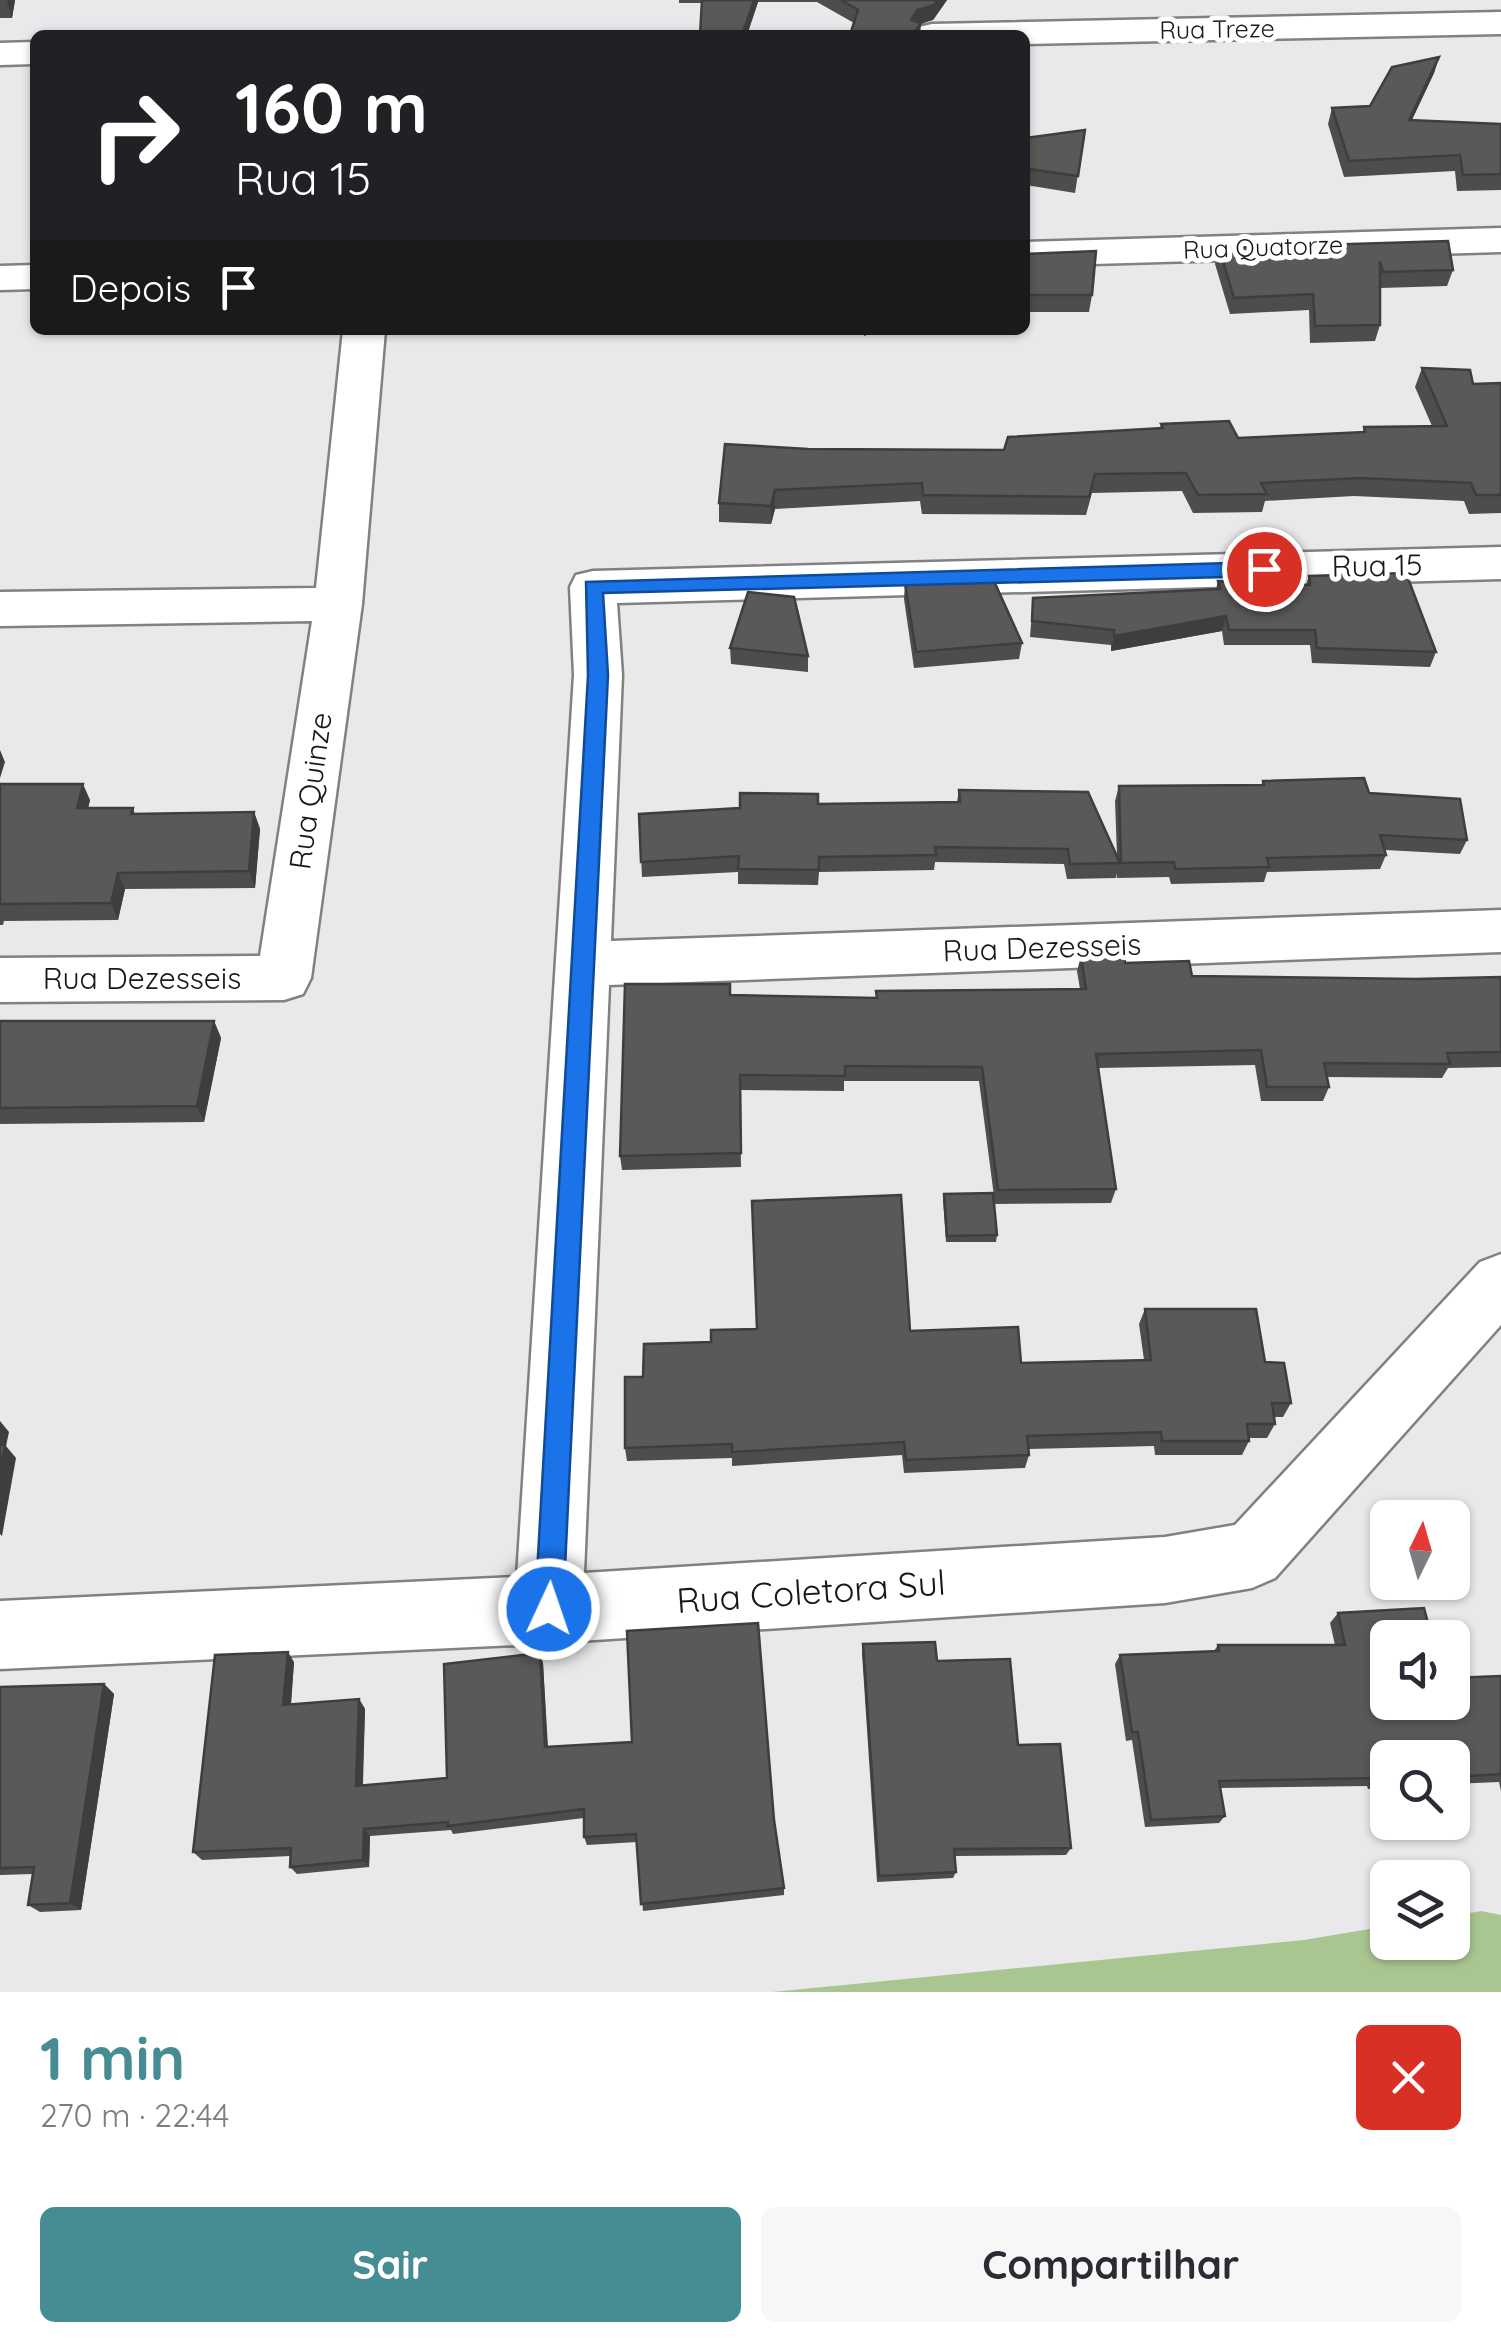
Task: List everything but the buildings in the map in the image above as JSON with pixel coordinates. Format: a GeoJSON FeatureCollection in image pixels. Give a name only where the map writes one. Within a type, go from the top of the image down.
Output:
{"type":"FeatureCollection","features":[{"type":"Feature","properties":{"kind":"street","name":"Rua Treze"},"geometry":{"type":"LineString","coordinates":[[1030,33],[1501,24]]}},
{"type":"Feature","properties":{"kind":"street"},"geometry":{"type":"LineString","coordinates":[[0,54],[30,53]]}},
{"type":"Feature","properties":{"kind":"street","name":"Rua Quatorze"},"geometry":{"type":"LineString","coordinates":[[1030,254],[1501,240]]}},
{"type":"Feature","properties":{"kind":"street"},"geometry":{"type":"LineString","coordinates":[[0,278],[30,277]]}},
{"type":"Feature","properties":{"kind":"street","name":"Rua Quinze"},"geometry":{"type":"LineString","coordinates":[[284,978],[338,604],[364,335]]}},
{"type":"Feature","properties":{"kind":"street","name":"Rua 15"},"geometry":{"type":"LineString","coordinates":[[582,964],[598,675],[593,587],[1501,563]]}},
{"type":"Feature","properties":{"kind":"street"},"geometry":{"type":"LineString","coordinates":[[0,610],[338,604]]}},
{"type":"Feature","properties":{"kind":"street","name":"Rua Dezesseis"},"geometry":{"type":"LineString","coordinates":[[582,964],[1501,931]]}},
{"type":"Feature","properties":{"kind":"street"},"geometry":{"type":"LineString","coordinates":[[549,1609],[582,964]]}},
{"type":"Feature","properties":{"kind":"street","name":"Rua Dezesseis"},"geometry":{"type":"LineString","coordinates":[[0,980],[284,978]]}},
{"type":"Feature","properties":{"kind":"street","name":"Rua Coletora Sul"},"geometry":{"type":"LineString","coordinates":[[0,1635],[549,1609],[1165,1570],[1252,1555],[1501,1281]]}},
{"type":"Feature","properties":{"kind":"green space"},"geometry":{"type":"Polygon","coordinates":[[[1470,1913],[1501,1915],[1501,1992],[772,1992],[1304,1940],[1370,1929],[1370,1960],[1470,1960],[1470,1913]]]}},
{"type":"Feature","properties":{"kind":"route"},"geometry":{"type":"LineString","coordinates":[[549,1609],[598,675],[593,587],[1264,569]]}}]}
